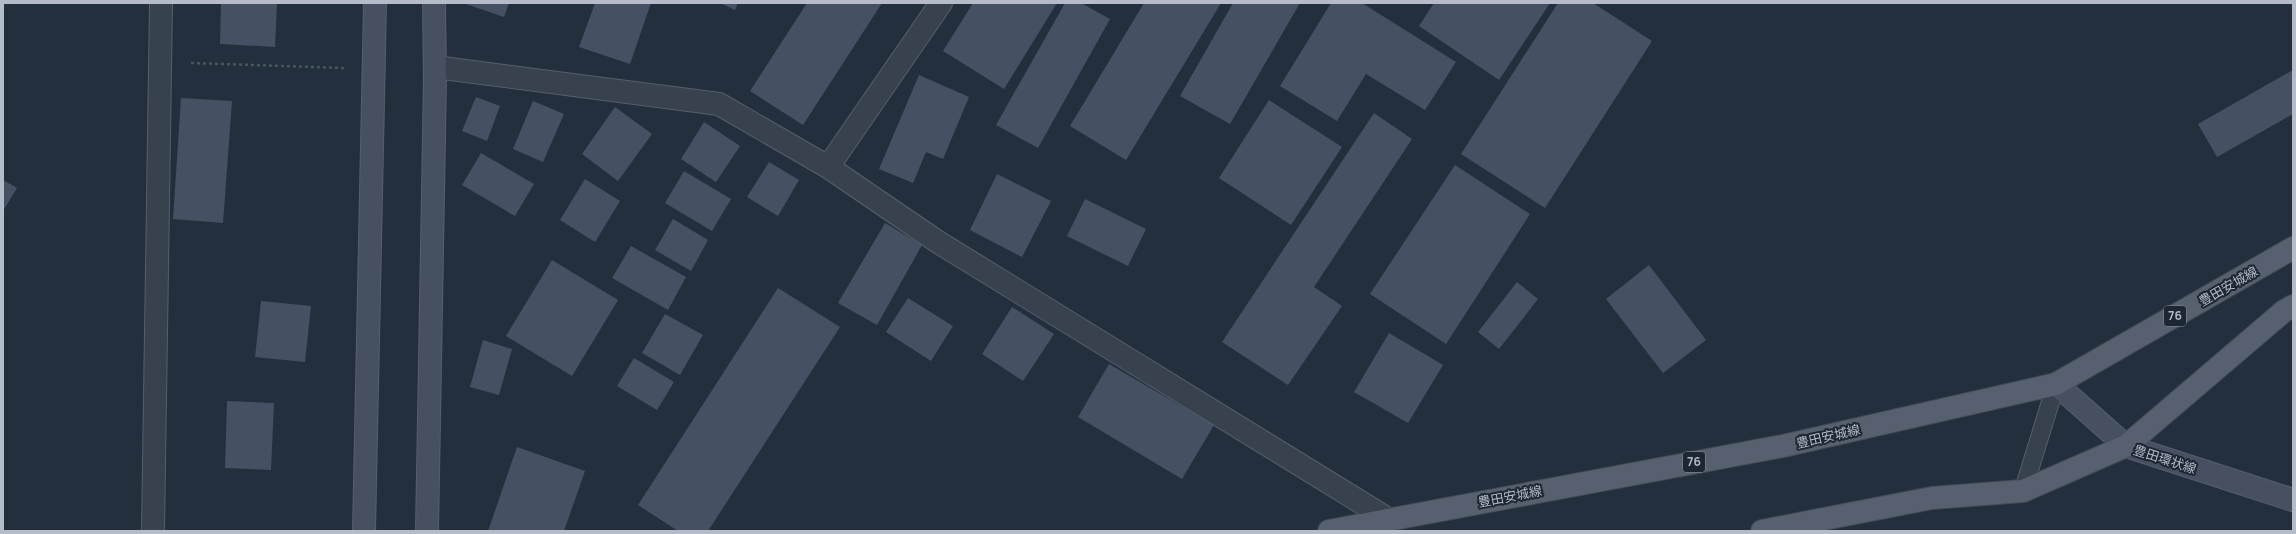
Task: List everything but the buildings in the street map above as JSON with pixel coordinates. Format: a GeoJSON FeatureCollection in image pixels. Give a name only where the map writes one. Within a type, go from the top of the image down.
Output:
{"type":"FeatureCollection","features":[{"type":"Feature","properties":{"kind":"main road","name":"豊田安城線"},"geometry":{"type":"LineString","coordinates":[[1329,531],[1783,446],[2056,384],[2293,248]]}},
{"type":"Feature","properties":{"kind":"main road"},"geometry":{"type":"LineString","coordinates":[[1762,531],[1932,498],[2023,491],[2126,446],[2284,311],[2293,306]]}},
{"type":"Feature","properties":{"kind":"street"},"geometry":{"type":"LineString","coordinates":[[153,531],[161,3]]}},
{"type":"Feature","properties":{"kind":"street"},"geometry":{"type":"LineString","coordinates":[[364,531],[375,3]]}},
{"type":"Feature","properties":{"kind":"street"},"geometry":{"type":"LineString","coordinates":[[427,531],[435,67],[434,3]]}},
{"type":"Feature","properties":{"kind":"street"},"geometry":{"type":"LineString","coordinates":[[828,167],[941,3]]}},
{"type":"Feature","properties":{"kind":"street"},"geometry":{"type":"LineString","coordinates":[[435,67],[719,104],[828,167],[938,242],[1388,519]]}},
{"type":"Feature","properties":{"kind":"street","name":"豊田環状線"},"geometry":{"type":"LineString","coordinates":[[2056,384],[2126,446],[2293,500]]}},
{"type":"Feature","properties":{"kind":"lane"},"geometry":{"type":"LineString","coordinates":[[2023,491],[2056,384]]}},
{"type":"Feature","properties":{"kind":"path"},"geometry":{"type":"LineString","coordinates":[[161,63],[350,68]]}}]}
